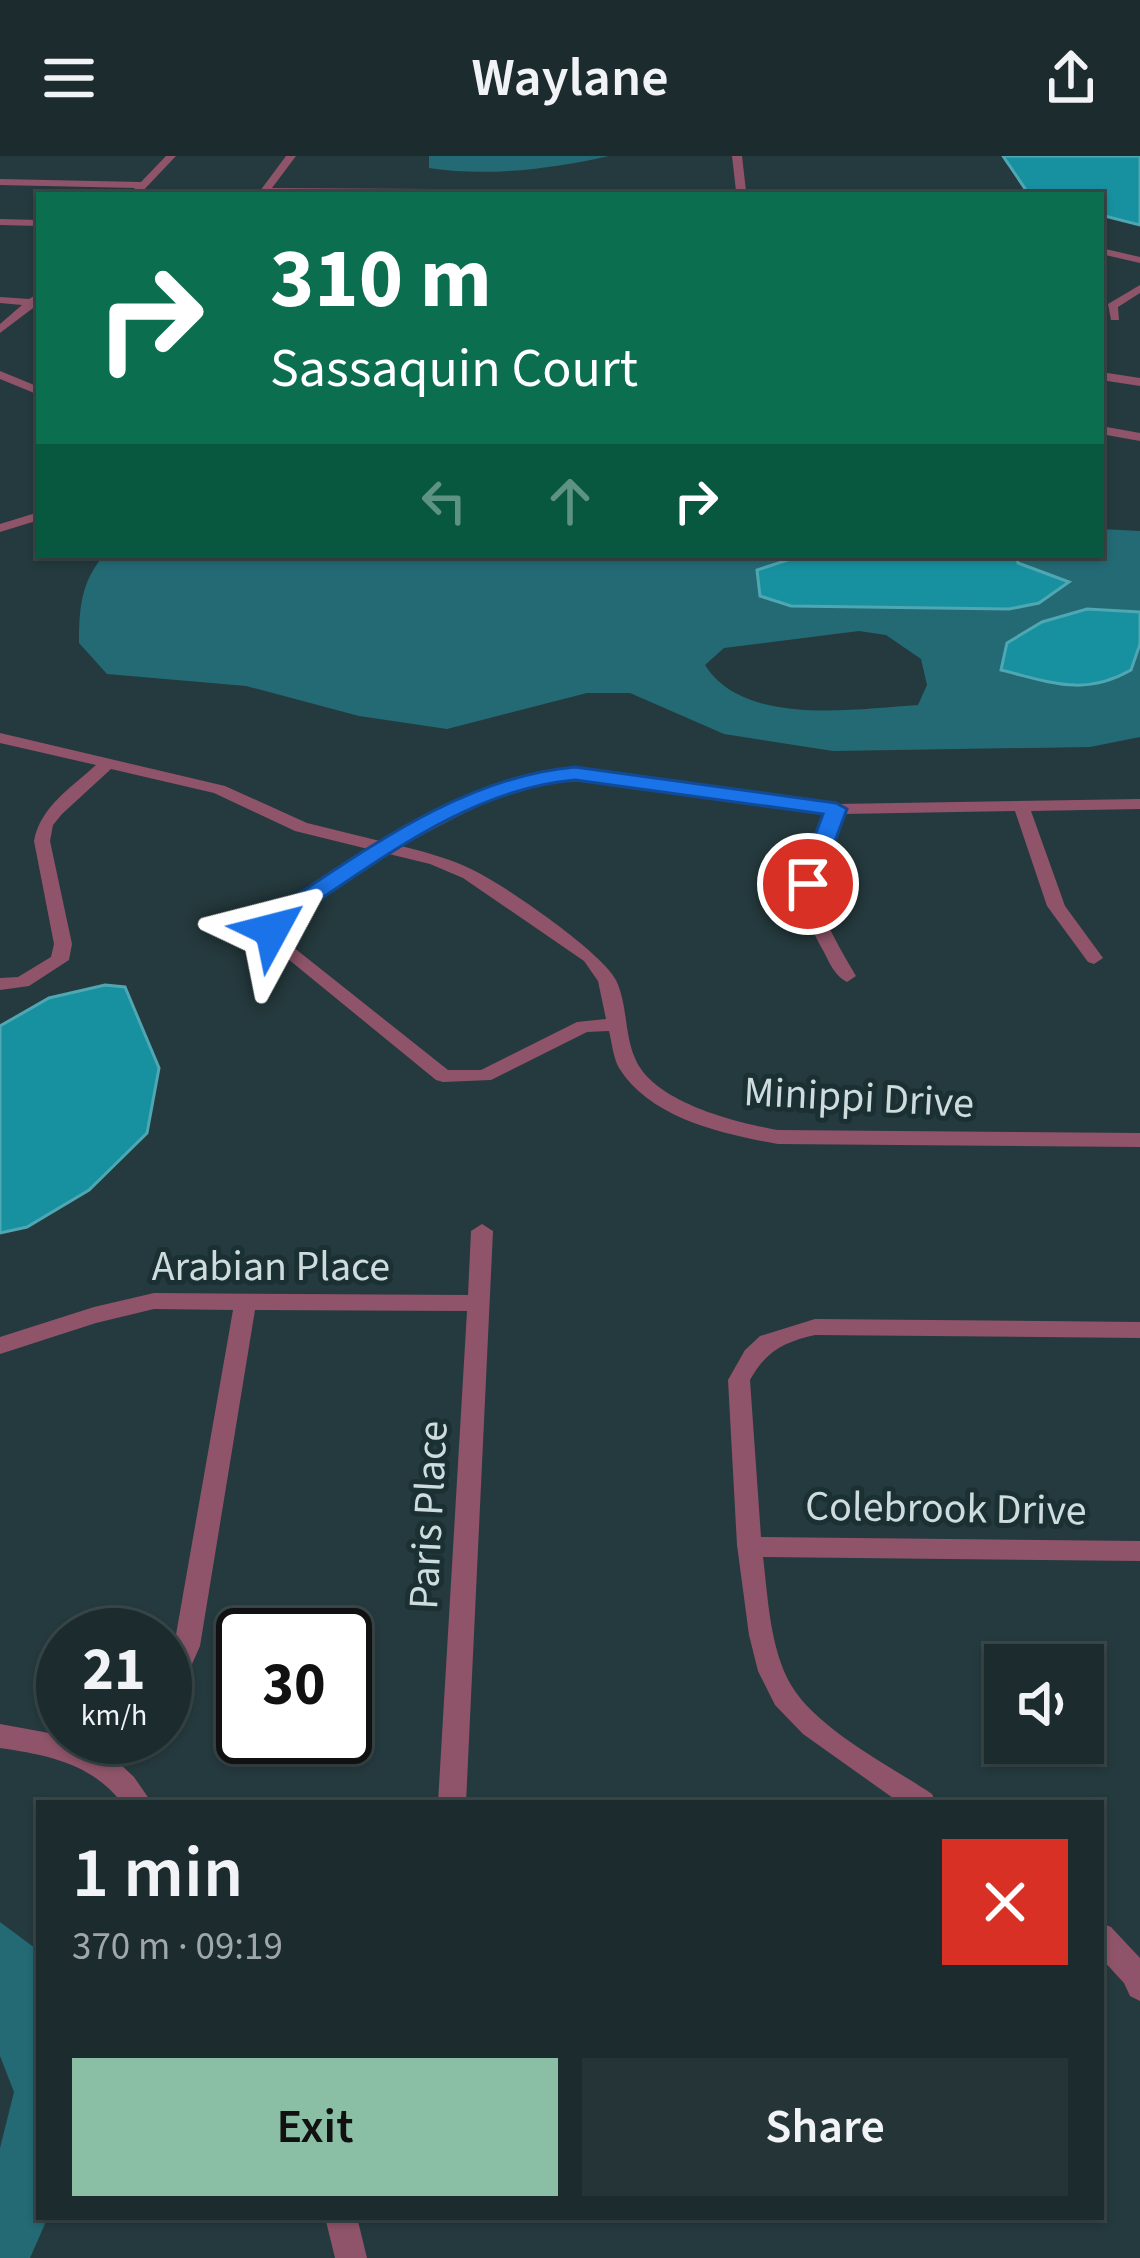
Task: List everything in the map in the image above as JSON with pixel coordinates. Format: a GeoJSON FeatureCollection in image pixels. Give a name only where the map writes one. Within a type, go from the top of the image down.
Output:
{"type":"FeatureCollection","features":[{"type":"Feature","properties":{"kind":"street"},"geometry":{"type":"LineString","coordinates":[[137,192],[171,156]]}},
{"type":"Feature","properties":{"kind":"street"},"geometry":{"type":"LineString","coordinates":[[264,192],[291,156]]}},
{"type":"Feature","properties":{"kind":"street"},"geometry":{"type":"LineString","coordinates":[[737,156],[741,191]]}},
{"type":"Feature","properties":{"kind":"street"},"geometry":{"type":"LineString","coordinates":[[0,182],[143,185]]}},
{"type":"Feature","properties":{"kind":"street"},"geometry":{"type":"LineString","coordinates":[[380,192],[644,192]]}},
{"type":"Feature","properties":{"kind":"street"},"geometry":{"type":"LineString","coordinates":[[700,192],[788,192]]}},
{"type":"Feature","properties":{"kind":"street"},"geometry":{"type":"LineString","coordinates":[[0,222],[36,223]]}},
{"type":"Feature","properties":{"kind":"street"},"geometry":{"type":"LineString","coordinates":[[1104,252],[1140,260]]}},
{"type":"Feature","properties":{"kind":"street"},"geometry":{"type":"LineString","coordinates":[[1115,318],[1112,306],[1140,288]]}},
{"type":"Feature","properties":{"kind":"street"},"geometry":{"type":"LineString","coordinates":[[0,300],[36,299]]}},
{"type":"Feature","properties":{"kind":"street"},"geometry":{"type":"LineString","coordinates":[[0,330],[36,299]]}},
{"type":"Feature","properties":{"kind":"street"},"geometry":{"type":"LineString","coordinates":[[0,365],[36,377]]}},
{"type":"Feature","properties":{"kind":"street"},"geometry":{"type":"LineString","coordinates":[[0,375],[36,390]]}},
{"type":"Feature","properties":{"kind":"street"},"geometry":{"type":"LineString","coordinates":[[1104,376],[1140,382]]}},
{"type":"Feature","properties":{"kind":"street"},"geometry":{"type":"LineString","coordinates":[[1104,431],[1140,437]]}},
{"type":"Feature","properties":{"kind":"street"},"geometry":{"type":"LineString","coordinates":[[0,528],[36,516]]}},
{"type":"Feature","properties":{"kind":"street","name":"Minippi Drive"},"geometry":{"type":"LineString","coordinates":[[0,738],[219,789],[301,827],[387,847],[469,874],[590,957],[608,981],[626,1063],[644,1085],[686,1111],[726,1127],[778,1137],[1140,1140]]}},
{"type":"Feature","properties":{"kind":"street"},"geometry":{"type":"LineString","coordinates":[[0,984],[22,982],[60,960],[63,944],[42,842],[44,825],[108,763]]}},
{"type":"Feature","properties":{"kind":"street"},"geometry":{"type":"LineString","coordinates":[[620,1025],[584,1026],[484,1076],[443,1076],[275,940],[272,930],[276,919],[387,847],[502,788],[537,777],[575,774],[836,809],[1140,804]]}},
{"type":"Feature","properties":{"kind":"street"},"geometry":{"type":"LineString","coordinates":[[1022,808],[1056,906],[1094,958]]}},
{"type":"Feature","properties":{"kind":"street"},"geometry":{"type":"LineString","coordinates":[[836,809],[808,884],[806,902],[848,976]]}},
{"type":"Feature","properties":{"kind":"street","name":"Paris Place"},"geometry":{"type":"LineString","coordinates":[[452,1800],[482,1231]]}},
{"type":"Feature","properties":{"kind":"street"},"geometry":{"type":"LineString","coordinates":[[192,1617],[246,1300]]}},
{"type":"Feature","properties":{"kind":"street","name":"Arabian Place"},"geometry":{"type":"LineString","coordinates":[[0,1346],[138,1304],[246,1300],[477,1304]]}},
{"type":"Feature","properties":{"kind":"street"},"geometry":{"type":"LineString","coordinates":[[918,1800],[784,1697],[763,1649],[739,1380],[752,1352],[773,1336],[815,1328],[1140,1330]]}},
{"type":"Feature","properties":{"kind":"street","name":"Colebrook Drive"},"geometry":{"type":"LineString","coordinates":[[751,1546],[1140,1551]]}},
{"type":"Feature","properties":{"kind":"street"},"geometry":{"type":"LineString","coordinates":[[0,1736],[36,1742]]}},
{"type":"Feature","properties":{"kind":"street"},"geometry":{"type":"LineString","coordinates":[[105,1764],[135,1800]]}},
{"type":"Feature","properties":{"kind":"street"},"geometry":{"type":"LineString","coordinates":[[1104,1940],[1138,1976]]}},
{"type":"Feature","properties":{"kind":"street"},"geometry":{"type":"LineString","coordinates":[[342,2220],[351,2258]]}},
{"type":"Feature","properties":{"kind":"shaded area"},"geometry":{"type":"Polygon","coordinates":[[[429,156],[609,156],[542,168],[474,172],[429,168],[429,156]]]}},
{"type":"Feature","properties":{"kind":"shaded area"},"geometry":{"type":"Polygon","coordinates":[[[1003,156],[1140,156],[1140,225],[1104,216],[1104,192],[1026,190],[1003,156]]]}},
{"type":"Feature","properties":{"kind":"shaded area"},"geometry":{"type":"Polygon","coordinates":[[[1104,529],[1140,531],[1140,612],[1087,609],[1131,670],[1140,644],[1140,737],[1090,747],[833,751],[724,734],[630,693],[587,693],[447,729],[359,716],[246,686],[107,674],[79,643],[83,596],[102,558],[794,558],[757,570],[760,596],[791,606],[1009,609],[1068,581],[1018,563],[1017,558],[1104,558],[1104,529]],[[859,631],[724,648],[705,665],[723,685],[746,698],[802,710],[833,710],[918,705],[927,685],[921,659],[886,635],[859,631]]]}},
{"type":"Feature","properties":{"kind":"shaded area"},"geometry":{"type":"Polygon","coordinates":[[[794,558],[1017,558],[1018,563],[1069,582],[1039,603],[1009,609],[791,606],[760,596],[757,570],[794,558]]]}},
{"type":"Feature","properties":{"kind":"shaded area"},"geometry":{"type":"Polygon","coordinates":[[[1087,609],[1140,612],[1140,644],[1131,670],[1098,683],[1067,685],[1001,670],[1007,643],[1042,622],[1087,609]]]}},
{"type":"Feature","properties":{"kind":"shaded area"},"geometry":{"type":"Polygon","coordinates":[[[105,985],[125,987],[159,1068],[147,1133],[89,1190],[27,1227],[0,1233],[0,1026],[49,998],[105,985]]]}},
{"type":"Feature","properties":{"kind":"shaded area"},"geometry":{"type":"Polygon","coordinates":[[[0,1922],[36,1949],[36,2220],[47,2220],[30,2258],[0,2258],[0,2148],[14,2092],[0,2056],[0,1922]]]}},
{"type":"Feature","properties":{"kind":"route"},"geometry":{"type":"LineString","coordinates":[[272,930],[276,919],[410,832],[502,788],[537,777],[612,776],[836,809],[808,884]]}}]}
